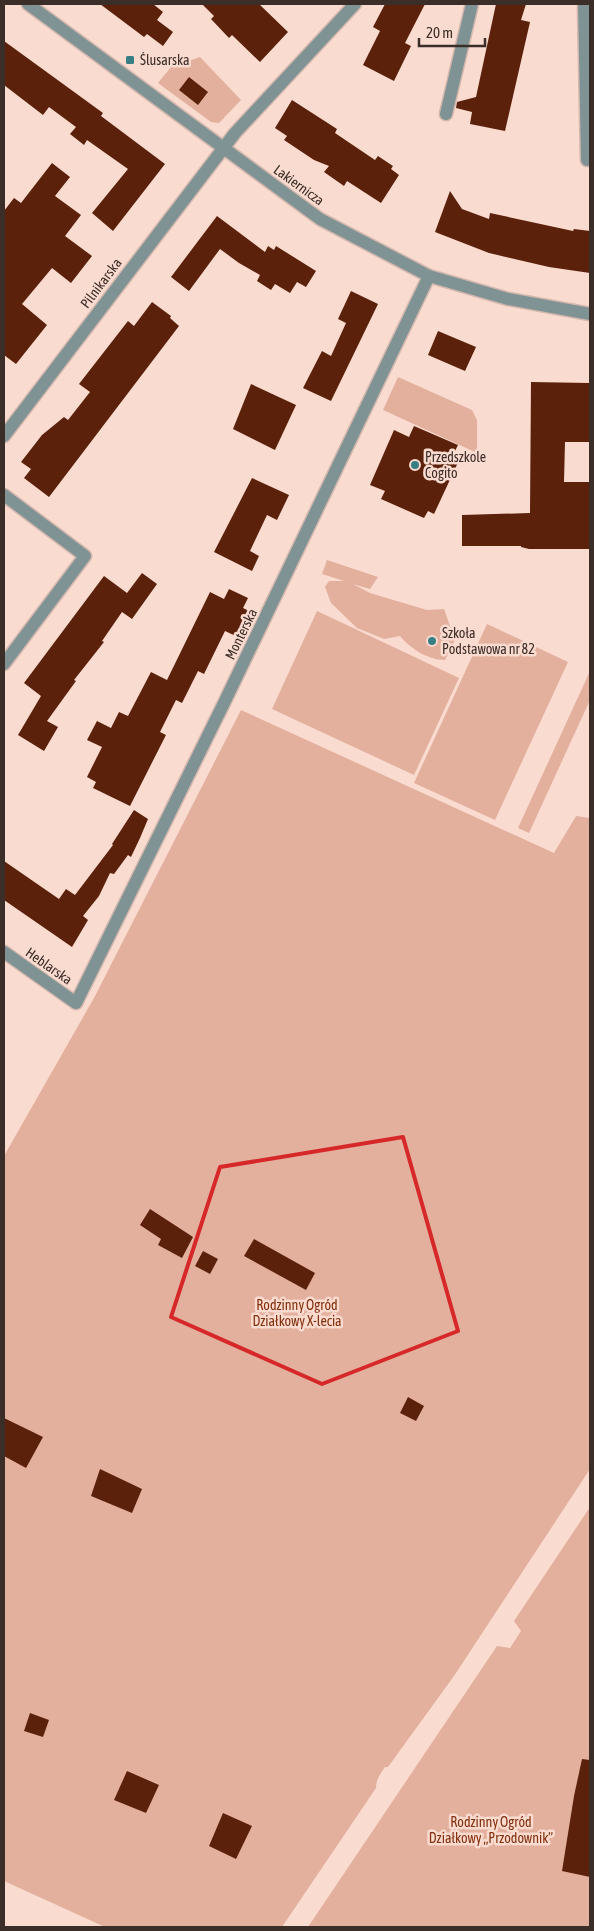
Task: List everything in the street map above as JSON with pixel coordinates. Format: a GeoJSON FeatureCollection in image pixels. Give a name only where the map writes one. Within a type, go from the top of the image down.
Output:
{"type":"FeatureCollection","features":[{"type":"Feature","properties":{"kind":"street","name":"Lakiernicza"},"geometry":{"type":"LineString","coordinates":[[28,4],[320,219],[429,276],[508,299],[590,314]]}},
{"type":"Feature","properties":{"kind":"street"},"geometry":{"type":"LineString","coordinates":[[446,114],[472,4]]}},
{"type":"Feature","properties":{"kind":"street"},"geometry":{"type":"LineString","coordinates":[[584,4],[587,160]]}},
{"type":"Feature","properties":{"kind":"street","name":"Pilnikarska"},"geometry":{"type":"LineString","coordinates":[[4,436],[223,148],[347,6]]}},
{"type":"Feature","properties":{"kind":"street","name":"Monterska"},"geometry":{"type":"LineString","coordinates":[[76,1003],[225,701],[429,276]]}},
{"type":"Feature","properties":{"kind":"street"},"geometry":{"type":"LineString","coordinates":[[4,494],[85,556],[4,664]]}},
{"type":"Feature","properties":{"kind":"street","name":"Heblarska"},"geometry":{"type":"LineString","coordinates":[[4,952],[76,1003]]}},
{"type":"Feature","properties":{"kind":"highlighted area"},"geometry":{"type":"Polygon","coordinates":[[[403,1137],[458,1331],[322,1384],[171,1317],[220,1167],[403,1137]]]}},
{"type":"Feature","properties":{"kind":"green space"},"geometry":{"type":"Polygon","coordinates":[[[200,57],[241,100],[219,123],[211,122],[158,83],[171,67],[200,57]]]}},
{"type":"Feature","properties":{"kind":"green space"},"geometry":{"type":"Polygon","coordinates":[[[398,377],[472,410],[477,420],[477,453],[383,410],[398,377]]]}},
{"type":"Feature","properties":{"kind":"green space"},"geometry":{"type":"Polygon","coordinates":[[[327,560],[378,577],[370,589],[353,584],[370,593],[427,610],[444,609],[455,640],[445,660],[439,660],[420,653],[400,636],[384,639],[357,628],[331,603],[325,587],[329,581],[344,581],[322,574],[327,560]]]}},
{"type":"Feature","properties":{"kind":"green space"},"geometry":{"type":"Polygon","coordinates":[[[317,611],[459,678],[414,775],[272,709],[317,611]]]}},
{"type":"Feature","properties":{"kind":"green space"},"geometry":{"type":"Polygon","coordinates":[[[487,624],[568,662],[495,820],[414,783],[487,624]]]}},
{"type":"Feature","properties":{"kind":"green space"},"geometry":{"type":"Polygon","coordinates":[[[590,671],[590,700],[529,833],[518,828],[590,671]]]}},
{"type":"Feature","properties":{"kind":"green space","name":"Rodzinny Ogród Działkowy X-lecia"},"geometry":{"type":"Polygon","coordinates":[[[241,710],[554,853],[576,816],[590,818],[590,1469],[454,1676],[388,1767],[385,1767],[376,1788],[282,1927],[105,1927],[4,1881],[4,1156],[94,998],[241,710]]]}},
{"type":"Feature","properties":{"kind":"green space","name":"Rodzinny Ogród Działkowy „Przodownik”"},"geometry":{"type":"Polygon","coordinates":[[[590,1507],[590,1927],[308,1927],[497,1646],[510,1648],[521,1631],[514,1621],[590,1507]]]}},
{"type":"Feature","properties":{"kind":"building"},"geometry":{"type":"Polygon","coordinates":[[[100,4],[153,4],[163,12],[157,20],[173,32],[163,46],[147,34],[144,37],[100,4]]]}},
{"type":"Feature","properties":{"kind":"building"},"geometry":{"type":"Polygon","coordinates":[[[202,4],[259,4],[288,32],[260,62],[232,35],[229,38],[211,19],[214,16],[202,4]]]}},
{"type":"Feature","properties":{"kind":"building"},"geometry":{"type":"Polygon","coordinates":[[[385,4],[425,4],[405,43],[411,46],[394,81],[363,65],[380,31],[373,27],[385,4]]]}},
{"type":"Feature","properties":{"kind":"building"},"geometry":{"type":"Polygon","coordinates":[[[496,4],[526,4],[521,20],[530,22],[505,131],[470,124],[472,112],[456,108],[457,102],[476,97],[496,4]]]}},
{"type":"Feature","properties":{"kind":"building"},"geometry":{"type":"Polygon","coordinates":[[[4,41],[103,113],[101,116],[165,164],[113,231],[92,213],[128,169],[87,140],[84,145],[70,134],[76,127],[49,107],[43,115],[4,85],[4,41]]]}},
{"type":"Feature","properties":{"kind":"building"},"geometry":{"type":"Polygon","coordinates":[[[189,77],[208,92],[198,105],[179,90],[189,77]]]}},
{"type":"Feature","properties":{"kind":"building"},"geometry":{"type":"Polygon","coordinates":[[[292,100],[337,129],[335,133],[375,160],[378,156],[393,166],[391,169],[399,175],[381,203],[347,181],[344,186],[324,172],[329,166],[314,160],[284,140],[287,136],[275,128],[292,100]]]}},
{"type":"Feature","properties":{"kind":"building"},"geometry":{"type":"Polygon","coordinates":[[[52,163],[70,177],[55,196],[81,215],[65,236],[92,256],[71,283],[52,268],[22,304],[47,325],[16,364],[4,355],[4,211],[14,198],[21,203],[52,163]]]}},
{"type":"Feature","properties":{"kind":"building"},"geometry":{"type":"Polygon","coordinates":[[[450,191],[462,209],[489,219],[490,213],[573,231],[574,229],[590,231],[590,273],[549,267],[489,253],[435,232],[450,191]]]}},
{"type":"Feature","properties":{"kind":"building"},"geometry":{"type":"Polygon","coordinates":[[[217,216],[265,252],[268,246],[274,250],[276,246],[316,271],[306,287],[297,282],[290,293],[275,284],[271,290],[257,281],[260,275],[220,249],[189,291],[171,277],[217,216]]]}},
{"type":"Feature","properties":{"kind":"building"},"geometry":{"type":"Polygon","coordinates":[[[351,291],[378,304],[331,401],[303,388],[322,351],[331,356],[346,323],[338,319],[351,291]]]}},
{"type":"Feature","properties":{"kind":"building"},"geometry":{"type":"Polygon","coordinates":[[[152,302],[171,316],[170,318],[179,326],[49,497],[24,478],[31,469],[21,462],[42,435],[64,417],[68,420],[90,392],[79,384],[128,321],[134,326],[152,302]]]}},
{"type":"Feature","properties":{"kind":"building"},"geometry":{"type":"Polygon","coordinates":[[[438,331],[476,347],[465,371],[428,355],[438,331]]]}},
{"type":"Feature","properties":{"kind":"building"},"geometry":{"type":"Polygon","coordinates":[[[531,382],[590,383],[590,442],[565,442],[564,482],[590,482],[590,549],[462,546],[462,515],[530,513],[531,382]]]}},
{"type":"Feature","properties":{"kind":"building"},"geometry":{"type":"Polygon","coordinates":[[[251,384],[296,405],[275,450],[233,429],[251,384]]]}},
{"type":"Feature","properties":{"kind":"building"},"geometry":{"type":"Polygon","coordinates":[[[414,426],[458,445],[454,453],[461,456],[434,514],[428,511],[424,518],[381,499],[385,491],[370,485],[394,430],[409,437],[414,426]]]}},
{"type":"Feature","properties":{"kind":"building"},"geometry":{"type":"Polygon","coordinates":[[[252,478],[289,495],[277,520],[267,515],[250,551],[259,556],[252,571],[214,552],[252,478]]]}},
{"type":"Feature","properties":{"kind":"building"},"geometry":{"type":"Polygon","coordinates":[[[142,573],[157,584],[132,619],[122,612],[102,641],[104,642],[74,680],[76,681],[47,721],[58,727],[44,751],[18,735],[41,696],[24,683],[104,576],[127,593],[142,573]]]}},
{"type":"Feature","properties":{"kind":"building"},"geometry":{"type":"Polygon","coordinates":[[[229,589],[248,598],[243,608],[253,613],[240,638],[225,631],[204,674],[198,671],[182,703],[176,700],[160,732],[166,735],[130,806],[93,788],[96,782],[87,777],[102,747],[87,740],[97,721],[111,728],[119,712],[128,716],[151,672],[167,680],[210,592],[224,599],[229,589]]]}},
{"type":"Feature","properties":{"kind":"building"},"geometry":{"type":"Polygon","coordinates":[[[134,810],[148,819],[140,838],[131,857],[128,855],[114,874],[110,873],[99,896],[83,916],[88,920],[72,947],[4,900],[4,861],[59,899],[66,889],[75,895],[113,845],[134,810]]]}},
{"type":"Feature","properties":{"kind":"building"},"geometry":{"type":"Polygon","coordinates":[[[150,1209],[193,1237],[182,1258],[158,1245],[161,1239],[140,1225],[150,1209]]]}},
{"type":"Feature","properties":{"kind":"building"},"geometry":{"type":"Polygon","coordinates":[[[254,1239],[315,1273],[306,1290],[244,1256],[254,1239]]]}},
{"type":"Feature","properties":{"kind":"building"},"geometry":{"type":"Polygon","coordinates":[[[203,1251],[218,1259],[210,1274],[195,1266],[203,1251]]]}},
{"type":"Feature","properties":{"kind":"building"},"geometry":{"type":"Polygon","coordinates":[[[408,1397],[424,1406],[416,1421],[400,1413],[408,1397]]]}},
{"type":"Feature","properties":{"kind":"building"},"geometry":{"type":"Polygon","coordinates":[[[4,1418],[43,1437],[26,1468],[4,1456],[4,1418]]]}},
{"type":"Feature","properties":{"kind":"building"},"geometry":{"type":"Polygon","coordinates":[[[100,1469],[142,1489],[132,1513],[91,1496],[100,1469]]]}},
{"type":"Feature","properties":{"kind":"building"},"geometry":{"type":"Polygon","coordinates":[[[30,1713],[49,1720],[43,1737],[24,1731],[30,1713]]]}},
{"type":"Feature","properties":{"kind":"building"},"geometry":{"type":"Polygon","coordinates":[[[582,1759],[590,1760],[590,1877],[562,1871],[582,1759]]]}},
{"type":"Feature","properties":{"kind":"building"},"geometry":{"type":"Polygon","coordinates":[[[127,1771],[159,1785],[146,1813],[114,1800],[127,1771]]]}},
{"type":"Feature","properties":{"kind":"building"},"geometry":{"type":"Polygon","coordinates":[[[223,1813],[252,1826],[236,1859],[209,1846],[223,1813]]]}},
{"type":"Feature","properties":{"kind":"place","name":"Ślusarska"},"geometry":{"type":"Point","coordinates":[130,60]}},
{"type":"Feature","properties":{"kind":"place","name":"Przedszkole Cogito"},"geometry":{"type":"Point","coordinates":[415,465]}},
{"type":"Feature","properties":{"kind":"place","name":"Szkoła Podstawowa nr 82"},"geometry":{"type":"Point","coordinates":[432,641]}}]}
